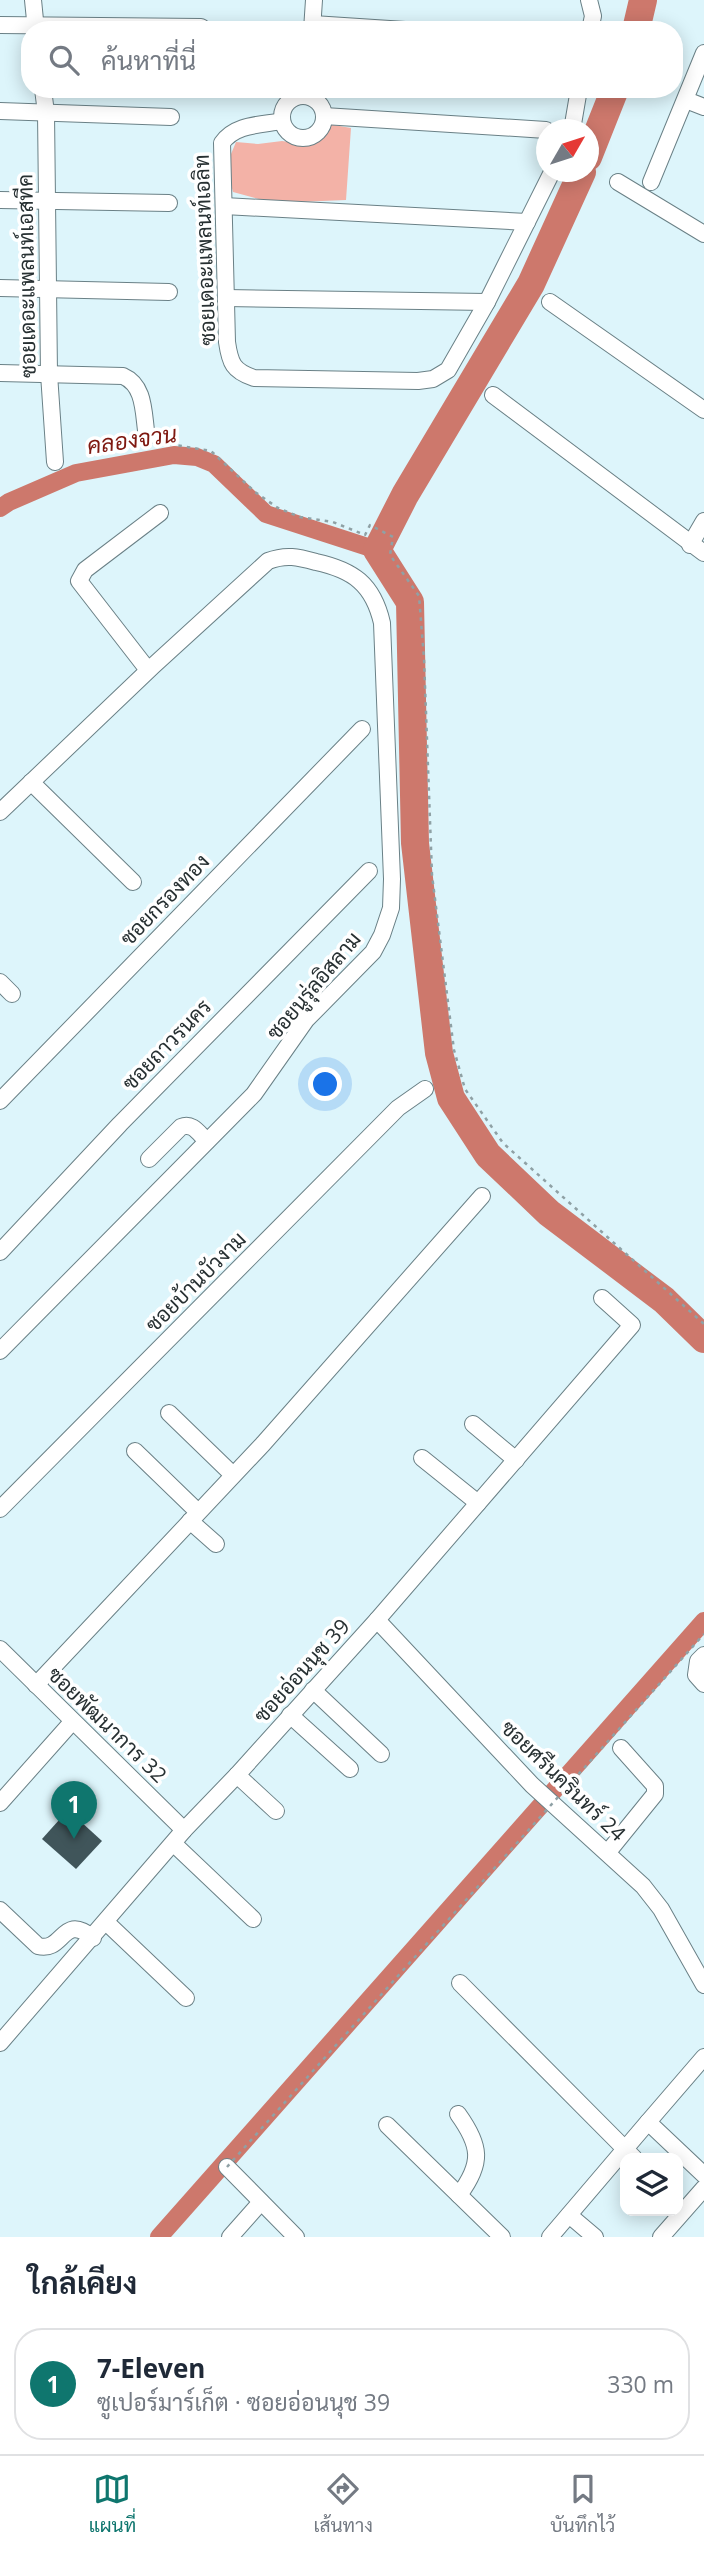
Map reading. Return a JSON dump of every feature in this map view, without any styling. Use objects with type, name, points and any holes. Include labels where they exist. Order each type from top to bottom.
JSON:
[{"type":"street","points":[[33,0],[35,21]]},
{"type":"street","points":[[313,21],[314,0]]},
{"type":"street","points":[[589,0],[592,21]]},
{"type":"street","points":[[0,25],[21,27]]},
{"type":"street","points":[[652,182],[704,53]]},
{"type":"street","name":"ซอยเดอะแพลนท์เอสทีค","points":[[44,98],[49,374],[55,462]]},
{"type":"street","points":[[296,98],[288,102],[281,114],[282,121],[289,133],[302,139],[309,138],[320,130],[324,116],[319,103],[313,98]]},
{"type":"street","points":[[574,119],[577,98]]},
{"type":"street","points":[[686,100],[704,107]]},
{"type":"street","points":[[0,111],[171,117]]},
{"type":"street","points":[[324,116],[536,130]]},
{"type":"street","name":"ซอยเดอะแพลนท์เอลิท","points":[[282,121],[236,130],[222,143],[230,363],[243,374],[254,378],[433,379],[448,370],[487,302]]},
{"type":"street","points":[[226,298],[487,302],[547,182]]},
{"type":"street","points":[[618,182],[704,233]]},
{"type":"street","points":[[0,200],[169,203]]},
{"type":"street","points":[[224,206],[527,222]]},
{"type":"street","points":[[0,288],[169,292]]},
{"type":"street","points":[[550,302],[704,410]]},
{"type":"street","points":[[0,373],[124,376],[133,380],[139,388],[147,437]]},
{"type":"street","points":[[493,395],[697,549],[704,522]]},
{"type":"street","points":[[1,808],[148,670],[79,580],[85,570],[160,513]]},
{"type":"street","name":"ซอยนูรุ่ลอิสลาม","points":[[0,1351],[254,1094],[306,1020],[373,952],[383,935],[391,908],[382,623],[378,605],[363,583],[341,567],[282,556],[268,561],[148,670]]},
{"type":"street","name":"ซอยกรองทอง","points":[[0,1101],[362,729]]},
{"type":"street","points":[[31,782],[133,882]]},
{"type":"street","name":"ซอยถาวรนคร","points":[[0,1252],[120,1124],[369,871]]},
{"type":"street","points":[[0,982],[12,994]]},
{"type":"street","name":"ซอยบ้านบัวงาม","points":[[0,1509],[389,1118],[425,1089]]},
{"type":"street","points":[[149,1159],[181,1127],[187,1125],[207,1141]]},
{"type":"street","points":[[36,1685],[315,1386],[482,1196]]},
{"type":"street","name":"ซอยอ่อนนุช 39","points":[[0,2043],[184,1830],[377,1620],[632,1325],[602,1298]]},
{"type":"street","points":[[169,1413],[233,1475]]},
{"type":"street","points":[[474,1424],[516,1460]]},
{"type":"street","points":[[135,1451],[216,1544]]},
{"type":"street","points":[[422,1458],[478,1503]]},
{"type":"street","name":"ซอยศรีนครินทร์ 24","points":[[377,1620],[532,1785],[643,1886],[661,1909],[704,1984]]},
{"type":"street","name":"ซอยพัฒนาการ 32","points":[[0,1651],[184,1830]]},
{"type":"street","points":[[704,1655],[698,1661],[696,1675],[704,1684]]},
{"type":"street","points":[[313,1690],[381,1754]]},
{"type":"street","points":[[290,1715],[350,1769]]},
{"type":"street","points":[[0,1803],[72,1722]]},
{"type":"street","points":[[608,1852],[655,1794],[655,1786],[621,1748]]},
{"type":"street","points":[[237,1775],[276,1811]]},
{"type":"street","points":[[174,1844],[253,1919]]},
{"type":"street","points":[[0,1910],[38,1946],[51,1946],[69,1930],[76,1928],[83,1929],[93,1938]]},
{"type":"street","points":[[106,1922],[186,1998]]},
{"type":"street","points":[[460,1983],[629,2153]]},
{"type":"street","points":[[631,2153],[649,2122],[704,2057]]},
{"type":"street","points":[[458,2114],[472,2134],[476,2153],[473,2178],[459,2195]]},
{"type":"street","points":[[649,2122],[704,2175]]},
{"type":"street","points":[[387,2125],[502,2237]]},
{"type":"street","points":[[550,2237],[620,2164]]},
{"type":"street","points":[[227,2167],[296,2237]]},
{"type":"street","points":[[683,2203],[704,2188]]},
{"type":"street","points":[[230,2237],[261,2202]]},
{"type":"street","points":[[569,2215],[595,2237]]},
{"type":"street","points":[[661,2237],[674,2216]]},
{"type":"path","points":[[170,444],[211,451],[255,492],[278,508],[365,535],[370,525],[393,537],[390,555],[419,596],[424,658],[432,875],[454,1050],[465,1089],[503,1143],[704,1324]]},
{"type":"path","points":[[227,2167],[550,1802],[704,1634]]},
{"type":"shaded area","points":[[328,124],[351,128],[346,200],[274,203],[233,192],[226,166],[236,142],[258,144],[282,141],[303,144],[322,134]]},
{"type":"building","points":[[68,1810],[102,1841],[76,1869],[42,1839]]},
{"type":"waterway","points":[[638,21],[643,0]]},
{"type":"waterway","points":[[599,129],[611,98]]},
{"type":"waterway","points":[[577,182],[531,284],[405,495],[377,550],[410,602],[415,843],[439,1053],[451,1098],[488,1155],[549,1213],[664,1300],[704,1339]]},
{"type":"waterway","name":"คลองจวน","points":[[0,508],[76,473],[174,455],[197,457],[214,464],[266,514],[377,550]]},
{"type":"waterway","points":[[159,2237],[704,1621]]},
{"type":"place","name":"7-Eleven","points":[[74,1839]]}]
